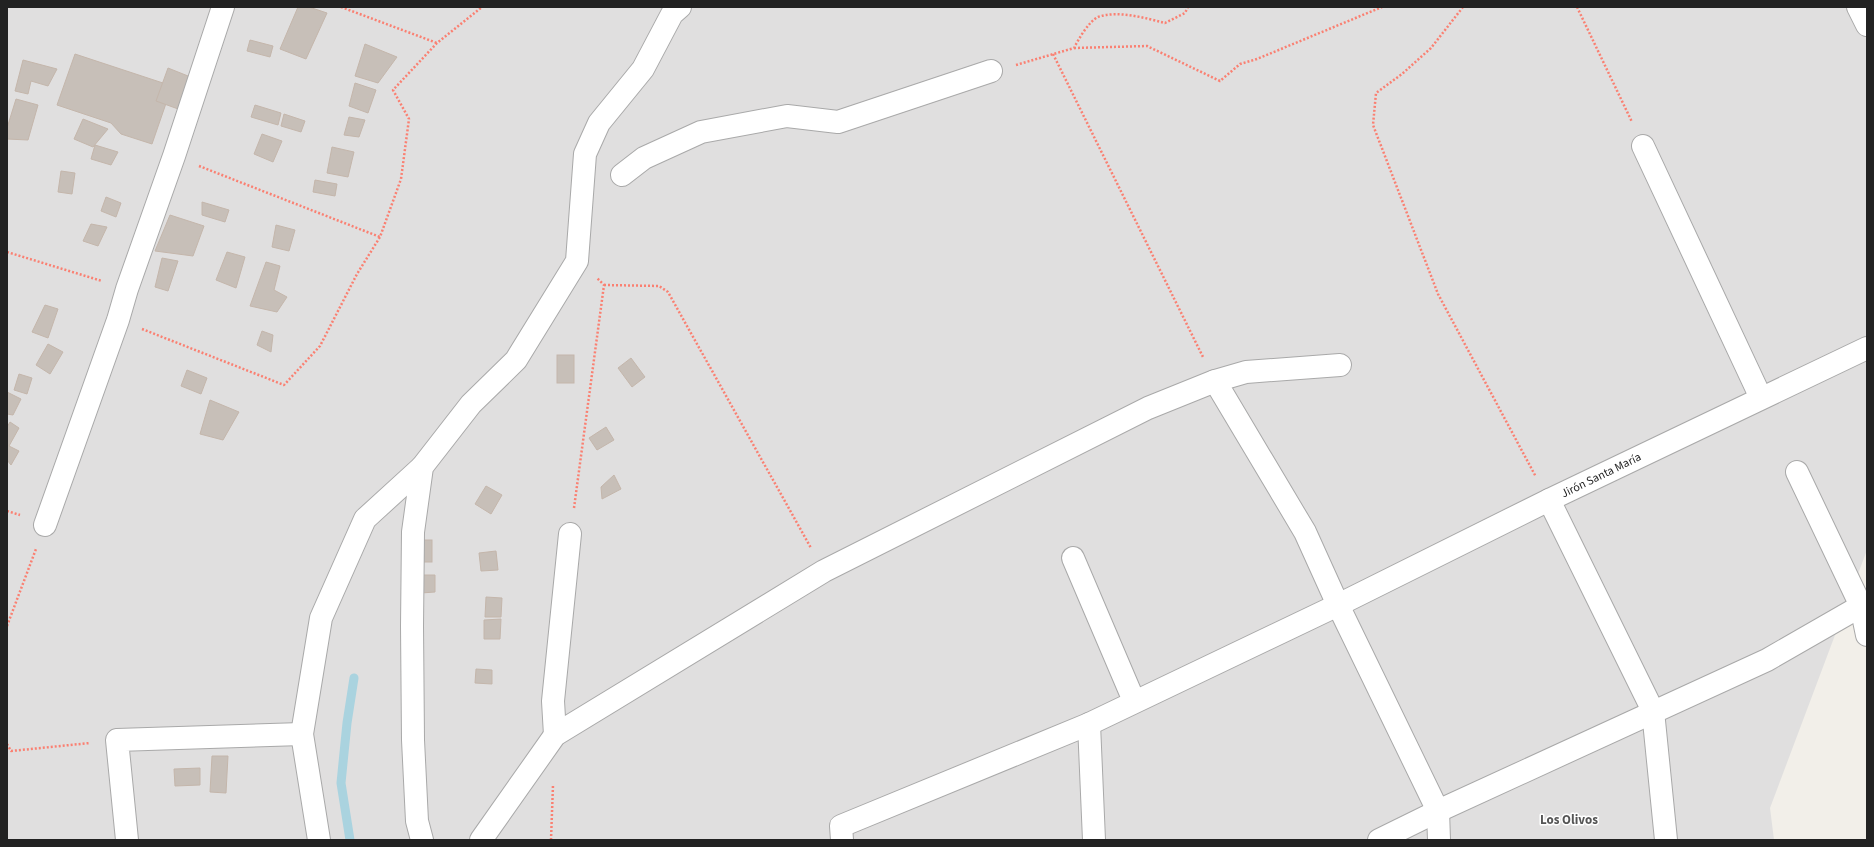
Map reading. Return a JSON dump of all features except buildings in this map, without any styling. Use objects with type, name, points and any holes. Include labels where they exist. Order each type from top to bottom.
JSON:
[{"type":"street","points":[[45,525],[118,320],[127,289],[174,156],[223,7]]},
{"type":"street","points":[[1858,7],[1867,25]]},
{"type":"street","points":[[319,840],[302,734],[321,618],[341,570],[365,519],[422,467],[471,404],[516,360],[577,261],[585,154],[599,123],[643,69],[676,10]]},
{"type":"street","points":[[622,175],[644,158],[701,132],[787,116],[838,122],[991,71]]},
{"type":"street","points":[[1643,146],[1761,398]]},
{"type":"street","name":"Jirón Santa María","points":[[842,840],[841,826],[1089,724],[1134,701],[1338,605],[1549,500],[1867,348]]},
{"type":"street","points":[[481,840],[555,735],[824,572],[1148,408],[1215,381],[1246,372],[1340,365]]},
{"type":"street","points":[[1215,381],[1305,532],[1338,605],[1438,810],[1439,840]]},
{"type":"street","points":[[422,467],[413,532],[412,626],[414,755],[417,822],[422,840]]},
{"type":"street","points":[[1797,472],[1864,606],[1867,635]]},
{"type":"street","points":[[1549,500],[1653,711],[1666,840]]},
{"type":"street","points":[[555,735],[553,701],[570,534]]},
{"type":"street","points":[[1073,558],[1134,701]]},
{"type":"street","points":[[1379,840],[1438,810],[1767,660],[1864,606]]},
{"type":"street","points":[[1089,724],[1094,840]]},
{"type":"street","points":[[127,840],[116,740],[302,734]]},
{"type":"path","points":[[341,7],[436,43]]},
{"type":"path","points":[[118,320],[284,385],[320,346],[357,274],[380,237],[401,179],[409,119],[393,90],[436,43],[482,7]]},
{"type":"path","points":[[1074,48],[1082,34],[1097,17],[1127,14],[1165,23],[1185,13],[1188,7]]},
{"type":"path","points":[[991,71],[1074,48],[1147,46],[1220,81],[1240,64],[1257,59],[1382,7]]},
{"type":"path","points":[[1463,7],[1431,48],[1402,74],[1376,93],[1373,125],[1438,294],[1549,500]]},
{"type":"path","points":[[1577,7],[1643,146]]},
{"type":"path","points":[[1053,54],[1215,381]]},
{"type":"path","points":[[174,156],[380,237]]},
{"type":"path","points":[[7,252],[127,289]]},
{"type":"path","points":[[577,261],[604,285],[659,286],[668,292],[824,572]]},
{"type":"path","points":[[570,534],[604,285]]},
{"type":"path","points":[[7,626],[45,525]]},
{"type":"path","points":[[7,744],[11,751],[116,740]]},
{"type":"shaded area","points":[[7,7],[1867,7],[1867,550],[1770,808],[1774,840],[7,840]]},
{"type":"waterway","points":[[350,840],[341,783],[347,723],[354,678]]},
{"type":"district","name":"Los Olivos","points":[[1569,819]]}]
